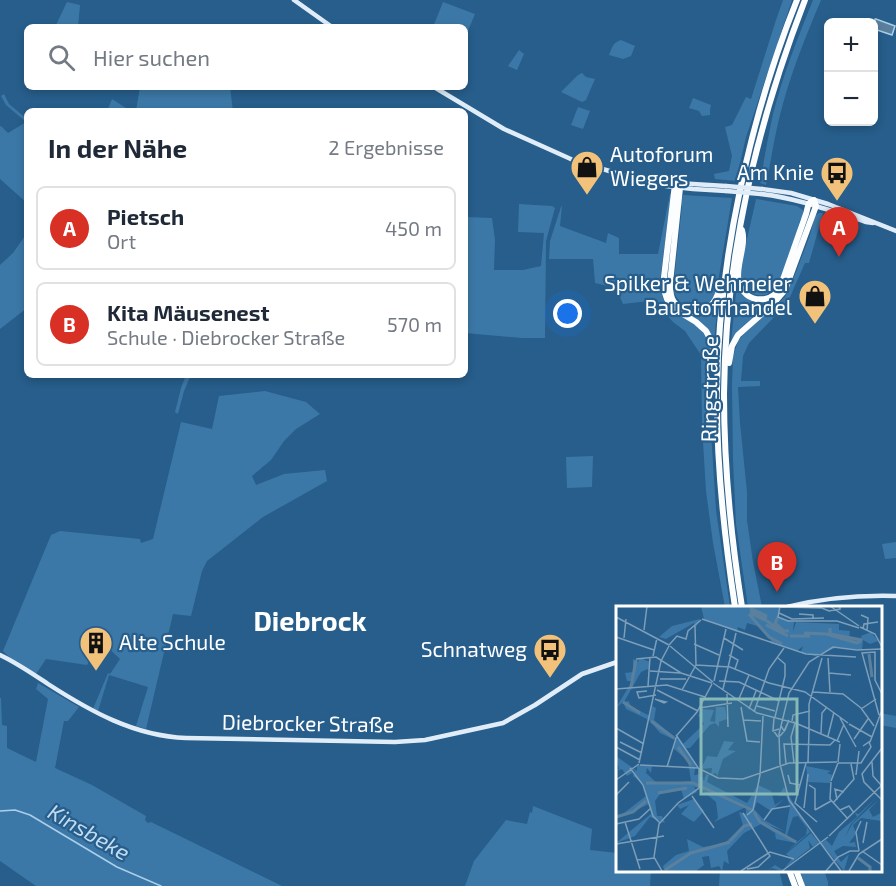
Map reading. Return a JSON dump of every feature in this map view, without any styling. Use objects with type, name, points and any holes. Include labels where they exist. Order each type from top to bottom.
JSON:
[{"type":"highway","name":"Ringstraße","points":[[735,606],[718,462],[717,387],[720,324],[742,184],[776,59],[798,0]]},
{"type":"highway","name":"Ringstraße","points":[[742,606],[729,509],[725,439],[724,393],[727,327],[741,227],[756,157],[769,106],[805,0]]},
{"type":"highway","points":[[677,186],[670,283],[673,301],[683,310],[691,312],[708,308],[718,295],[723,274],[727,270]]},
{"type":"highway","points":[[677,186],[664,277],[665,293],[671,305],[696,322],[710,336],[714,354],[714,379],[717,387]]},
{"type":"highway","points":[[741,227],[744,236],[738,271],[740,285],[752,298],[767,299],[777,293],[784,281],[806,214],[813,203]]},
{"type":"highway","points":[[724,393],[728,382],[730,351],[735,339],[785,290],[813,203]]},
{"type":"highway","points":[[789,871],[795,886]]},
{"type":"highway","points":[[796,871],[802,886]]},
{"type":"main road","points":[[294,0],[328,24]]},
{"type":"main road","points":[[439,90],[504,129],[562,156],[600,169],[677,186],[761,191],[849,212],[896,231]]},
{"type":"main road","points":[[792,606],[831,599],[896,596]]},
{"type":"main road","name":"Diebrocker Straße","points":[[0,656],[101,716],[162,736],[395,742],[425,740],[503,723],[582,674],[616,662]]},
{"type":"shaded area","points":[[783,0],[792,0],[746,137],[736,181],[715,179],[714,174],[729,171],[732,156],[725,127],[732,125],[746,97],[751,99]]},
{"type":"shaded area","points":[[813,0],[821,0],[784,100],[766,185],[760,183],[773,114],[796,42]]},
{"type":"shaded area","points":[[67,2],[80,5],[78,24],[56,24]]},
{"type":"shaded area","points":[[443,2],[475,14],[468,31],[468,24],[434,24]]},
{"type":"shaded area","points":[[878,20],[895,26],[892,35],[878,30]]},
{"type":"shaded area","points":[[621,40],[635,46],[631,56],[623,59],[609,55],[614,44]]},
{"type":"shaded area","points":[[519,50],[524,54],[517,70],[508,66]]},
{"type":"shaded area","points":[[582,73],[586,77],[595,79],[586,100],[582,102],[561,92]]},
{"type":"shaded area","points":[[140,90],[230,90],[233,108],[136,108]]},
{"type":"shaded area","points":[[4,94],[9,104],[24,116],[24,120],[6,105],[1,96]]},
{"type":"shaded area","points":[[693,98],[711,105],[710,115],[702,116],[699,111],[689,108]]},
{"type":"shaded area","points":[[112,99],[126,108],[108,108]]},
{"type":"shaded area","points":[[578,107],[590,111],[583,129],[571,125]]},
{"type":"shaded area","points":[[24,123],[24,200],[0,179],[0,127],[8,133]]},
{"type":"shaded area","points":[[671,194],[660,282],[666,303],[677,314],[699,328],[710,346],[709,401],[716,510],[730,606],[725,606],[706,491],[701,355],[685,331],[673,322],[657,300],[623,304],[616,288],[595,283],[593,259],[549,259],[550,241],[562,206],[560,226],[606,243],[608,233],[619,238],[619,254],[658,254]]},
{"type":"shaded area","points":[[675,194],[677,194],[667,280],[668,294],[665,281]]},
{"type":"shaded area","points":[[683,195],[732,198],[716,294],[711,301],[699,308],[687,307],[677,298],[673,290]]},
{"type":"shaded area","points":[[756,199],[797,206],[803,210],[803,217],[800,220],[789,259],[780,279],[771,292],[762,295],[751,293],[742,280],[744,253]]},
{"type":"shaded area","points":[[519,204],[555,208],[546,241],[545,338],[468,333],[468,217],[492,218],[495,240],[494,270],[523,270],[541,266],[544,233],[518,232]]},
{"type":"shaded area","points":[[823,213],[809,263],[805,263],[790,297],[781,310],[749,343],[743,356],[741,381],[760,381],[760,386],[738,387],[747,492],[747,520],[762,606],[748,606],[736,524],[733,460],[733,357],[738,341],[743,335],[785,297],[810,235],[815,216]]},
{"type":"shaded area","points":[[24,237],[24,310],[0,329],[0,265],[13,253]]},
{"type":"shaded area","points":[[737,282],[755,303],[765,303],[775,299],[731,343]]},
{"type":"shaded area","points":[[718,299],[714,343],[709,332],[702,325],[679,309],[672,303],[671,301],[683,311],[699,314],[708,310]]},
{"type":"shaded area","points":[[185,378],[190,378],[178,414],[175,412]]},
{"type":"shaded area","points":[[265,391],[306,402],[320,414],[296,429],[284,441],[271,460],[252,476],[256,485],[284,474],[325,470],[327,481],[263,517],[207,561],[202,571],[191,616],[173,614],[146,729],[136,726],[148,687],[109,675],[98,711],[93,709],[108,673],[110,674],[120,659],[102,642],[87,665],[46,659],[36,674],[11,659],[3,651],[51,535],[60,531],[140,539],[141,543],[153,539],[181,422],[212,429],[219,396]]},
{"type":"shaded area","points":[[593,456],[592,487],[567,488],[566,457]]},
{"type":"shaded area","points":[[896,542],[896,558],[885,559],[882,544]]},
{"type":"shaded area","points":[[38,683],[79,707],[68,721],[64,721],[55,768],[92,785],[146,816],[145,820],[148,823],[151,822],[282,886],[36,886],[0,861],[0,698],[2,725],[7,726],[7,748],[36,762],[48,699],[36,689]]},
{"type":"shaded area","points":[[881,713],[896,716],[896,728],[881,725]]},
{"type":"shaded area","points":[[533,806],[592,829],[590,850],[616,853],[616,871],[651,871],[650,886],[465,886],[474,861],[506,820],[527,824],[530,812],[532,813]]},
{"type":"shaded area","points":[[720,871],[779,871],[783,886],[719,886]]},
{"type":"shaded area","points":[[800,871],[824,871],[828,886],[805,886]]},
{"type":"waterway","name":"Kinsbeke","points":[[0,811],[15,810],[30,815],[117,867],[161,886]]},
{"type":"place","name":"Autoforum Wiegers","points":[[587,196]]},
{"type":"place","name":"Am Knie","points":[[837,202]]},
{"type":"place","name":"Pietsch","points":[[839,257]]},
{"type":"place","name":"Spilker & Wehmeier Baustoffhandel","points":[[815,325]]},
{"type":"place","name":"Kita Mäusenest","points":[[777,592]]},
{"type":"place","name":"Alte Schule","points":[[96,672]]},
{"type":"place","name":"Schnatweg","points":[[550,679]]},
{"type":"district","name":"Diebrock","points":[[310,622]]}]
